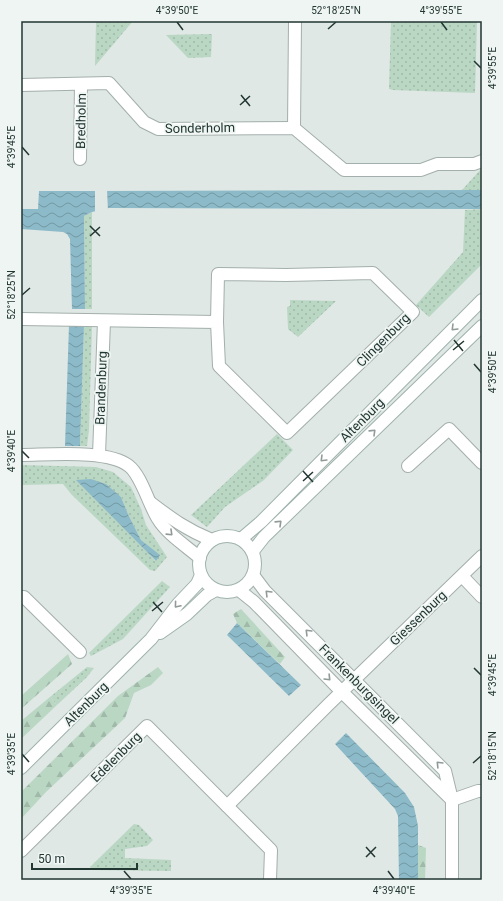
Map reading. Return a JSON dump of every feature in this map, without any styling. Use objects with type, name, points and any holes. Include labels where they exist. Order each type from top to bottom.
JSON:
[{"type":"street","points":[[295,21],[294,128],[344,170],[422,170],[437,164],[474,164],[482,161]]},
{"type":"street","name":"Sonderholm","points":[[101,83],[109,83],[144,122],[158,128],[294,128]]},
{"type":"street","name":"Bredholm","points":[[21,85],[101,83]]},
{"type":"street","name":"Bredholm","points":[[80,159],[81,84]]},
{"type":"street","name":"Clingenburg","points":[[373,273],[413,312],[287,433],[219,366],[217,322],[218,274],[286,275],[373,273]]},
{"type":"street","name":"Altenburg","points":[[241,539],[258,525],[482,300]]},
{"type":"street","points":[[21,320],[217,322]]},
{"type":"street","name":"Brandenburg","points":[[99,455],[104,320]]},
{"type":"street","name":"Altenburg","points":[[253,551],[264,537],[482,326]]},
{"type":"street","points":[[408,466],[449,429],[482,463]]},
{"type":"street","points":[[21,455],[99,455],[118,460],[129,466],[138,478],[158,520],[172,535],[200,558]]},
{"type":"street","points":[[148,501],[193,533],[212,540]]},
{"type":"street","points":[[225,536],[241,539],[253,551],[256,560],[253,576],[249,582],[239,590],[228,592],[216,590],[208,584],[201,575],[200,558],[204,548],[212,540],[225,536]]},
{"type":"street","name":"Giessenburg","points":[[342,692],[482,556]]},
{"type":"street","name":"Altenburg","points":[[21,768],[151,639],[178,604],[197,584],[201,575]]},
{"type":"street","name":"Frankenburgsingel","points":[[253,576],[265,591],[445,771],[452,800],[452,880]]},
{"type":"street","points":[[462,576],[482,597]]},
{"type":"street","name":"Altenburg","points":[[151,639],[187,614],[207,595],[216,590]]},
{"type":"street","name":"Frankenburgsingel","points":[[239,590],[254,602],[342,692],[452,800]]},
{"type":"street","points":[[21,597],[24,597],[80,652]]},
{"type":"street","points":[[227,806],[342,692]]},
{"type":"street","name":"Edelenburg","points":[[21,851],[147,726],[271,850],[270,880]]},
{"type":"street","points":[[452,800],[482,792]]},
{"type":"green space","points":[[96,21],[133,21],[95,66]]},
{"type":"green space","points":[[391,21],[477,21],[475,93],[389,89]]},
{"type":"green space","points":[[212,34],[211,57],[188,58],[166,35]]},
{"type":"green space","points":[[482,168],[482,190],[462,190]]},
{"type":"green space","points":[[482,209],[482,264],[429,317],[416,305],[463,252],[465,210]]},
{"type":"green space","points":[[92,212],[92,309],[85,309],[84,216]]},
{"type":"green space","points":[[290,300],[336,301],[298,337],[288,329],[287,307],[290,306]]},
{"type":"green space","points":[[84,325],[92,326],[89,430],[87,446],[80,446]]},
{"type":"green space","points":[[277,434],[293,450],[264,480],[225,507],[207,527],[191,515]]},
{"type":"green space","points":[[21,465],[96,467],[113,472],[131,487],[141,509],[146,525],[167,557],[155,571],[150,570],[72,495],[63,484],[21,485]],"holes":[[[91,479],[121,497],[141,540],[159,555],[155,561]]]},
{"type":"green space","points":[[162,581],[170,587],[123,639],[91,656],[89,653]]},
{"type":"green space","points":[[241,609],[285,657],[280,664],[237,623],[233,614]]},
{"type":"green space","points":[[68,654],[72,664],[21,709],[21,696]]},
{"type":"green space","points":[[87,667],[94,668],[87,677],[57,705],[50,697]]},
{"type":"green space","points":[[158,667],[163,673],[151,685],[134,693],[125,718],[46,792],[21,819],[21,792],[118,696]]},
{"type":"green space","points":[[50,697],[57,705],[21,739],[21,721]]},
{"type":"green space","points":[[134,824],[139,825],[153,840],[147,846],[125,849],[125,858],[171,860],[171,871],[92,870],[90,867]]},
{"type":"green space","points":[[418,845],[426,848],[425,880],[418,880]]},
{"type":"water","points":[[482,190],[482,209],[109,208],[92,212],[84,216],[85,309],[72,309],[70,239],[67,234],[63,232],[21,229],[21,209],[38,209],[39,191]]},
{"type":"water","points":[[69,325],[84,325],[80,446],[65,446]]},
{"type":"water","points":[[91,479],[106,484],[121,497],[141,540],[160,555],[156,561],[76,480]]},
{"type":"water","points":[[237,623],[301,685],[289,696],[227,635]]},
{"type":"water","points":[[346,733],[405,793],[414,807],[418,826],[418,880],[399,880],[398,816],[395,809],[335,744]]},
{"type":"pier","points":[[95,190],[107,190],[108,211],[95,213]]}]
